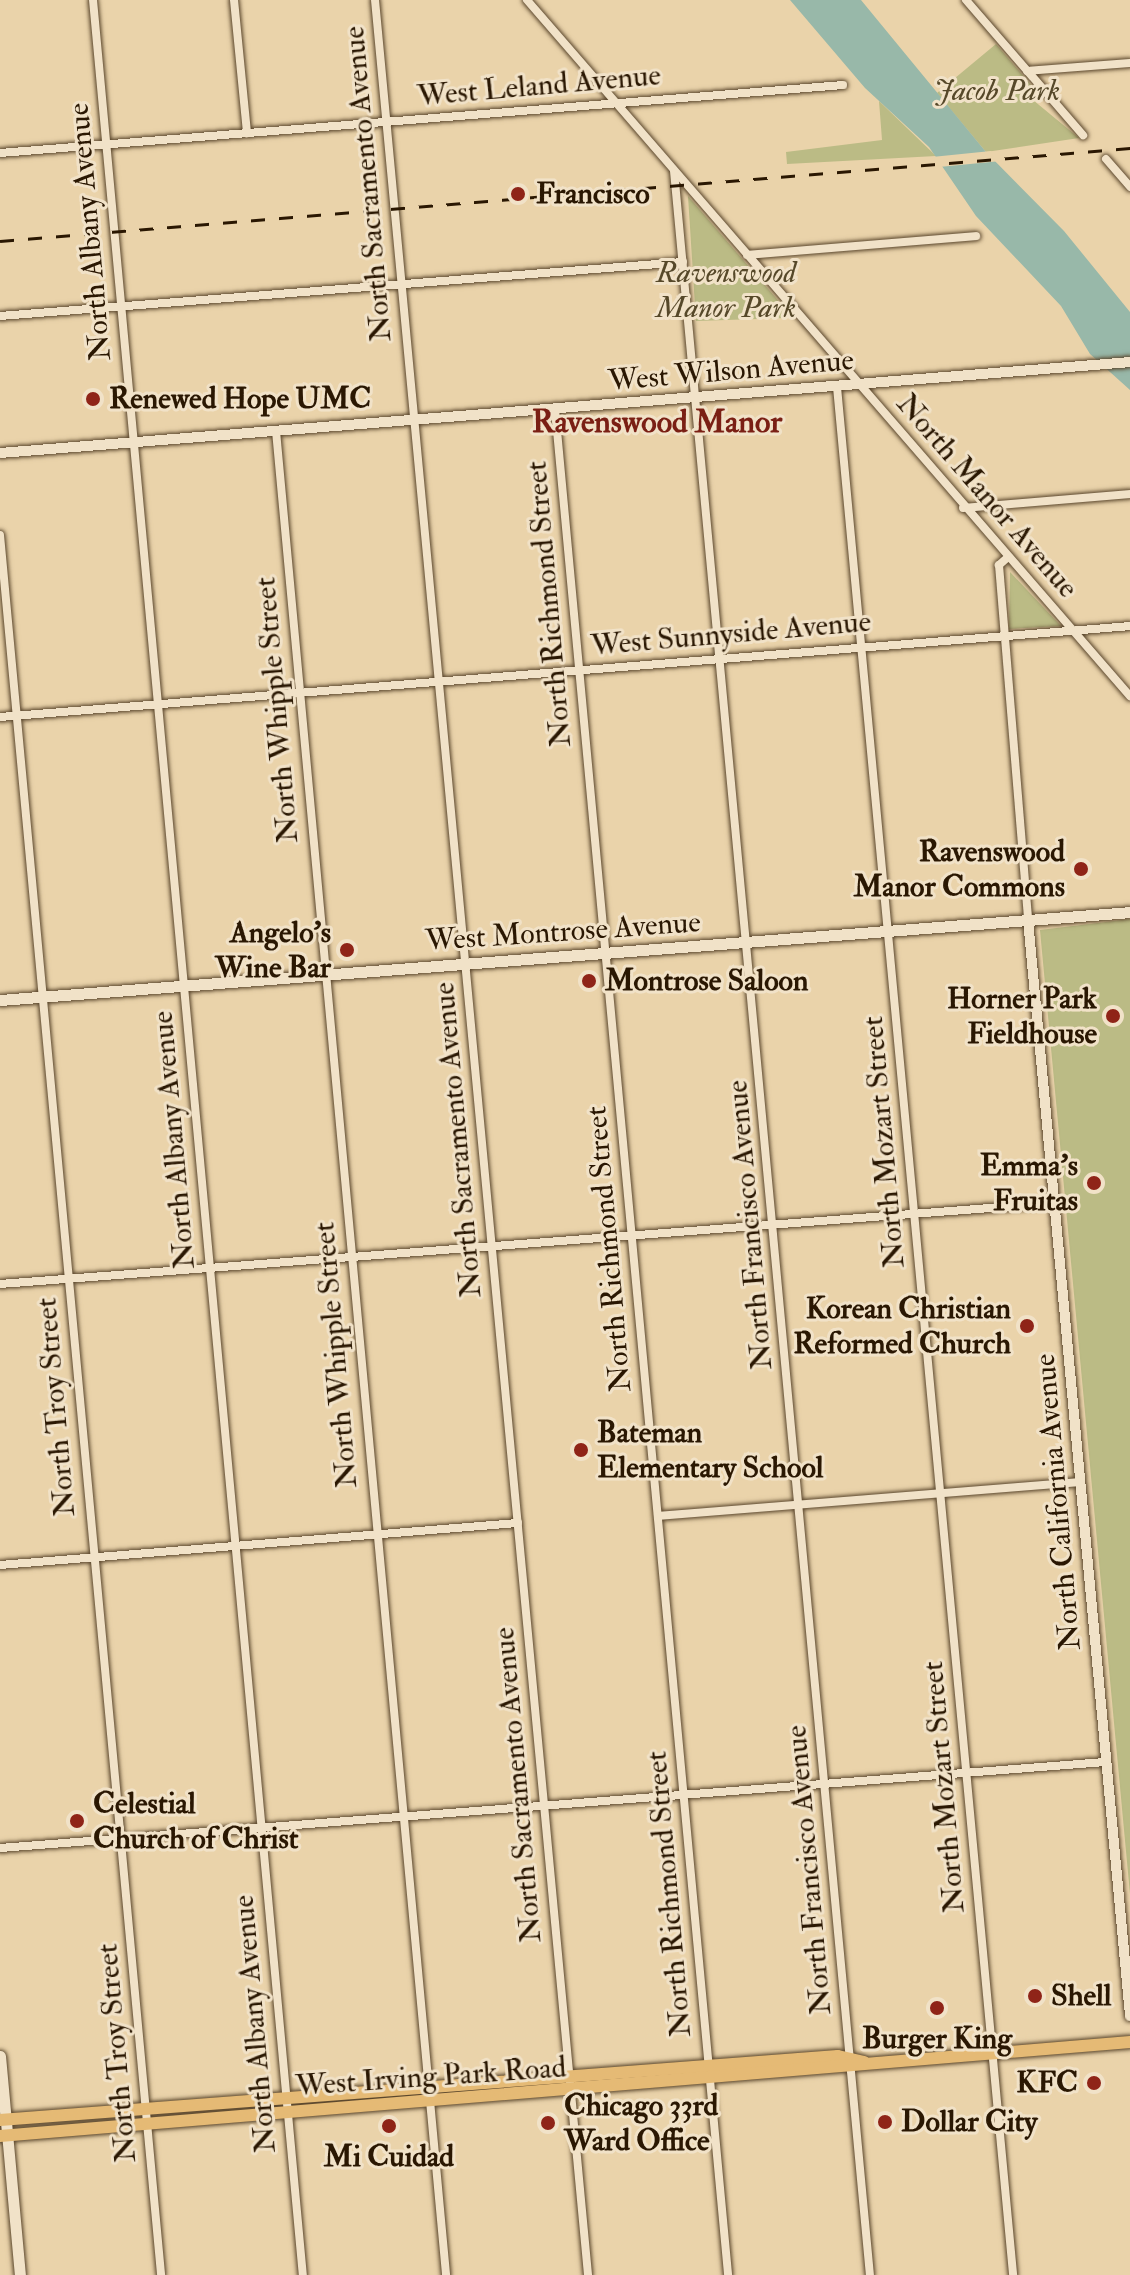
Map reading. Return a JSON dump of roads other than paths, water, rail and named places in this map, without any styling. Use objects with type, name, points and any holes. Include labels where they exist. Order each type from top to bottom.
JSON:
[{"type":"main road","name":"West Montrose Avenue","points":[[0,1000],[1130,912]]},
{"type":"main road","name":"West Irving Park Road","points":[[3,2120],[709,2066],[850,2063],[1130,2042]]},
{"type":"main road","points":[[0,2056],[4,2136],[20,2275]]},
{"type":"main road","name":"West Irving Park Road","points":[[4,2136],[710,2081],[850,2063]]},
{"type":"street","name":"North Albany Avenue","points":[[93,0],[303,2275]]},
{"type":"street","points":[[234,0],[247,133]]},
{"type":"street","name":"North Sacramento Avenue","points":[[375,0],[588,2275]]},
{"type":"street","name":"North Manor Avenue","points":[[527,0],[963,508],[1130,696]]},
{"type":"street","points":[[966,0],[1083,135]]},
{"type":"street","points":[[1027,71],[1130,63]]},
{"type":"street","name":"West Leland Avenue","points":[[0,153],[843,85]]},
{"type":"street","points":[[1106,159],[1130,187]]},
{"type":"street","name":"North Francisco Avenue","points":[[674,171],[749,942],[870,2275]]},
{"type":"street","points":[[747,255],[976,236]]},
{"type":"street","points":[[0,316],[683,262]]},
{"type":"street","name":"West Wilson Avenue","points":[[0,453],[1130,362]]},
{"type":"street","name":"North Mozart Street","points":[[837,387],[1013,2275]]},
{"type":"street","name":"North Richmond Street","points":[[555,409],[728,2275]]},
{"type":"street","name":"North Whipple Street","points":[[276,431],[446,2275]]},
{"type":"street","points":[[963,508],[1130,494]]},
{"type":"street","name":"North Troy Street","points":[[0,535],[161,2275]]},
{"type":"street","name":"North California Avenue","points":[[1007,558],[999,565],[1003,636],[1130,2016]]},
{"type":"street","name":"West Sunnyside Avenue","points":[[0,717],[1130,626]]},
{"type":"street","points":[[0,1284],[1055,1203]]},
{"type":"street","points":[[658,1516],[1080,1482]]},
{"type":"street","points":[[0,1565],[518,1523]]},
{"type":"street","points":[[0,1848],[1106,1762]]},
{"type":"railway","points":[[0,241],[1130,148]]},
{"type":"place","name":"Francisco","points":[[518,194]]},
{"type":"place","name":"Renewed Hope UMC","points":[[93,399]]},
{"type":"place","name":"Ravenswood Manor Commons","points":[[1081,869]]},
{"type":"place","name":"Angelo’s Wine Bar","points":[[347,950]]},
{"type":"place","name":"Montrose Saloon","points":[[589,981]]},
{"type":"place","name":"Horner Park Fieldhouse","points":[[1113,1016]]},
{"type":"place","name":"Emma's Fruitas","points":[[1094,1183]]},
{"type":"place","name":"Korean Christian Reformed Church","points":[[1027,1326]]},
{"type":"place","name":"Bateman Elementary School","points":[[581,1450]]},
{"type":"place","name":"Celestial Church of Christ","points":[[77,1821]]},
{"type":"place","name":"Shell","points":[[1035,1996]]},
{"type":"place","name":"Burger King","points":[[937,2008]]},
{"type":"place","name":"KFC","points":[[1094,2083]]},
{"type":"place","name":"Dollar City","points":[[885,2122]]},
{"type":"place","name":"Chicago 33rd Ward Office","points":[[548,2123]]},
{"type":"place","name":"Mi Cuidad","points":[[389,2126]]},
{"type":"district","name":"Ravenswood Manor","points":[[657,422]]},
{"type":"park label","name":"Jacob Park","points":[[997,91]]},
{"type":"park label","name":"Ravenswood Manor Park","points":[[726,290]]}]
